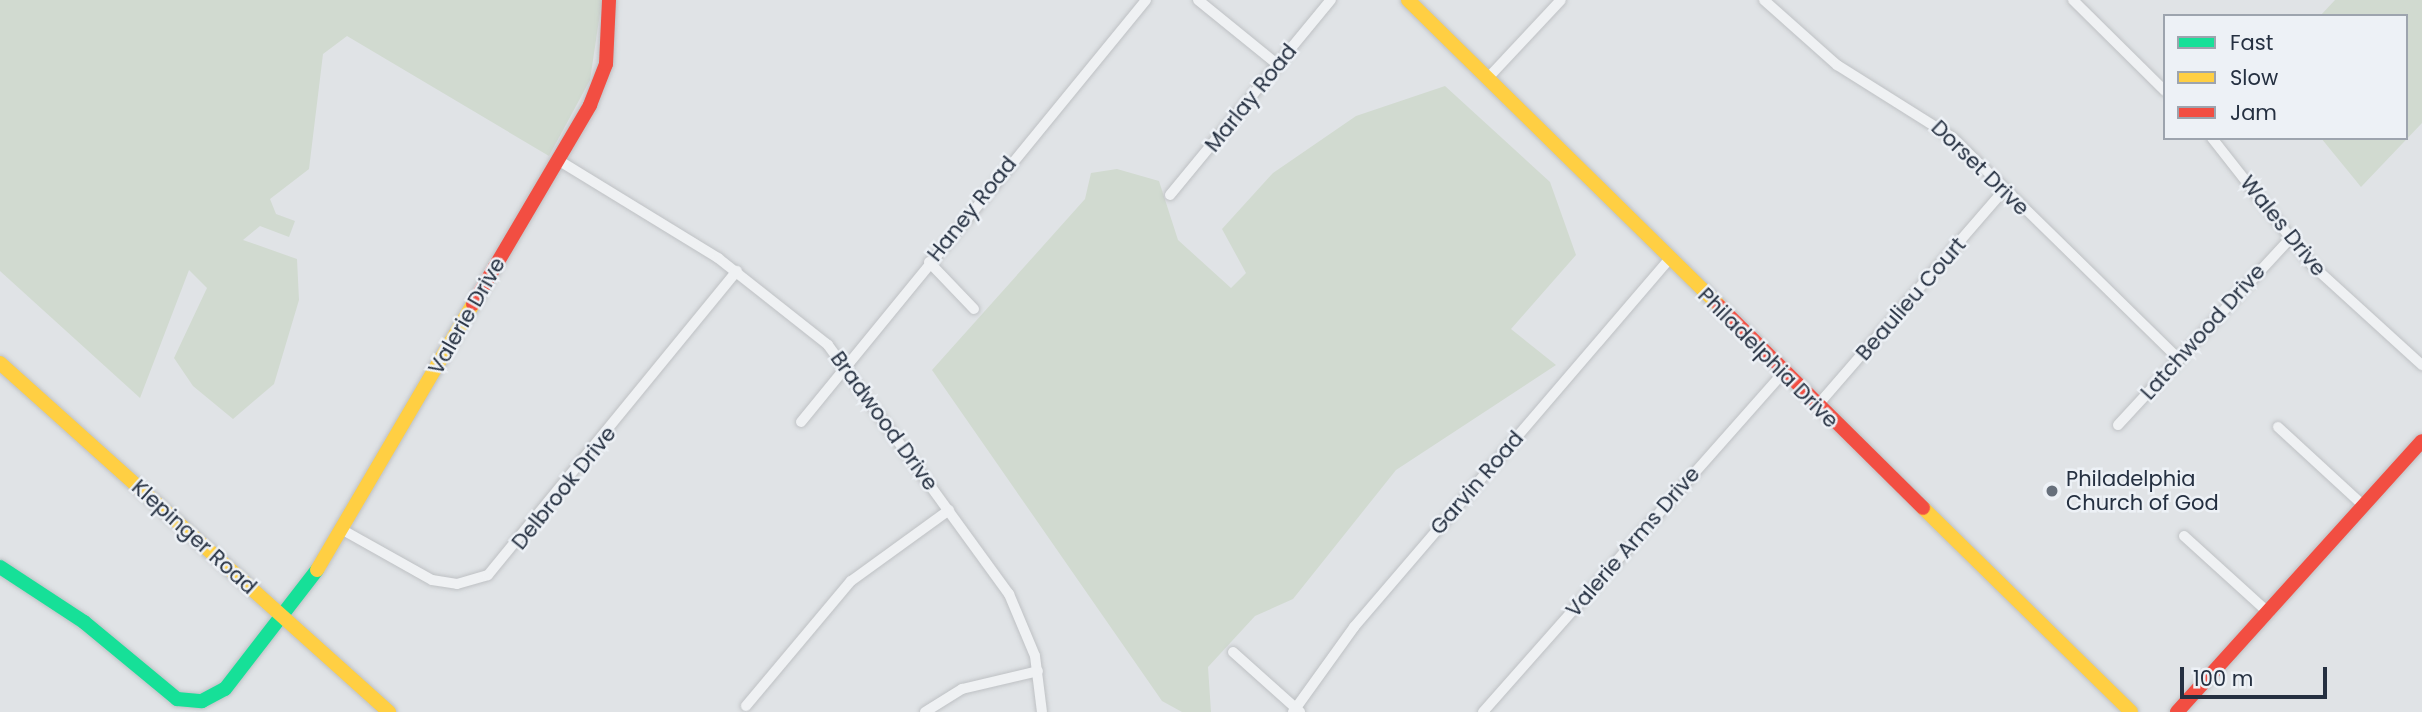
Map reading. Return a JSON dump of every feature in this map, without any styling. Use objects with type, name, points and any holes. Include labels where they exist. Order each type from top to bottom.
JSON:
[{"type":"street","name":"Valerie Drive","points":[[0,567],[188,702],[225,688],[285,619],[341,529],[599,87],[609,0]]},
{"type":"street","name":"Haney Road","points":[[801,422],[929,262],[1146,0]]},
{"type":"street","points":[[1198,0],[1278,65]]},
{"type":"street","name":"Marlay Road","points":[[1170,195],[1331,0]]},
{"type":"street","name":"Philadelphia Drive","points":[[1408,0],[1783,373],[2131,712]]},
{"type":"street","points":[[1487,79],[1561,0]]},
{"type":"street","name":"Dorset Drive","points":[[1764,0],[1837,65],[1937,124],[2179,359]]},
{"type":"street","points":[[2073,0],[2163,89]]},
{"type":"street","name":"Wales Drive","points":[[2214,140],[2289,240],[2422,365]]},
{"type":"street","name":"Bradwood Drive","points":[[558,160],[737,271],[846,366],[1009,594],[1038,671],[1042,712]]},
{"type":"street","name":"Beaulieu Court","points":[[1817,406],[2004,190]]},
{"type":"street","name":"Latchwood Drive","points":[[2118,425],[2289,240]]},
{"type":"street","name":"Garvin Road","points":[[1297,711],[1354,627],[1669,260]]},
{"type":"street","points":[[929,262],[974,309]]},
{"type":"street","name":"Delbrook Drive","points":[[341,529],[432,580],[457,584],[488,575],[737,271]]},
{"type":"street","name":"Klepinger Road","points":[[0,363],[389,712]]},
{"type":"street","name":"Valerie Arms Drive","points":[[1483,712],[1783,373]]},
{"type":"street","points":[[2278,427],[2364,506]]},
{"type":"street","points":[[2177,712],[2422,441]]},
{"type":"street","points":[[746,706],[837,593],[949,510]]},
{"type":"street","points":[[2184,536],[2269,613]]},
{"type":"street","points":[[1233,652],[1297,711]]},
{"type":"street","points":[[925,712],[962,689],[1038,671]]},
{"type":"shaded area","points":[[0,0],[602,0],[590,80],[549,156],[347,36],[323,54],[309,169],[270,199],[276,214],[295,221],[289,237],[260,226],[243,240],[297,259],[299,300],[274,384],[233,419],[193,386],[174,358],[207,288],[189,270],[140,398],[0,271]]},
{"type":"shaded area","points":[[2335,0],[2422,0],[2422,123],[2408,138],[2408,14],[2322,14]]},
{"type":"shaded area","points":[[1445,86],[1550,182],[1576,255],[1511,329],[1556,365],[1396,470],[1293,599],[1255,616],[1208,667],[1211,712],[1182,712],[1162,701],[932,370],[1085,199],[1091,173],[1117,169],[1159,181],[1178,240],[1231,288],[1246,273],[1222,229],[1273,173],[1356,116]]},
{"type":"shaded area","points":[[2323,140],[2406,140],[2361,187]]},
{"type":"traffic: fast","points":[[0,567],[84,622],[177,699],[202,701],[225,689],[317,570]]},
{"type":"traffic: slow","points":[[1408,0],[1719,306]]},
{"type":"traffic: slow","points":[[317,570],[473,304]]},
{"type":"traffic: slow","points":[[0,363],[389,712]]},
{"type":"traffic: slow","points":[[1923,508],[2131,712]]},
{"type":"traffic: jam","points":[[473,304],[590,105],[606,64],[609,0]]},
{"type":"traffic: jam","points":[[1719,306],[1923,508]]},
{"type":"traffic: jam","points":[[2177,712],[2422,441]]},
{"type":"place","name":"Philadelphia Church of God","points":[[2052,491]]}]
